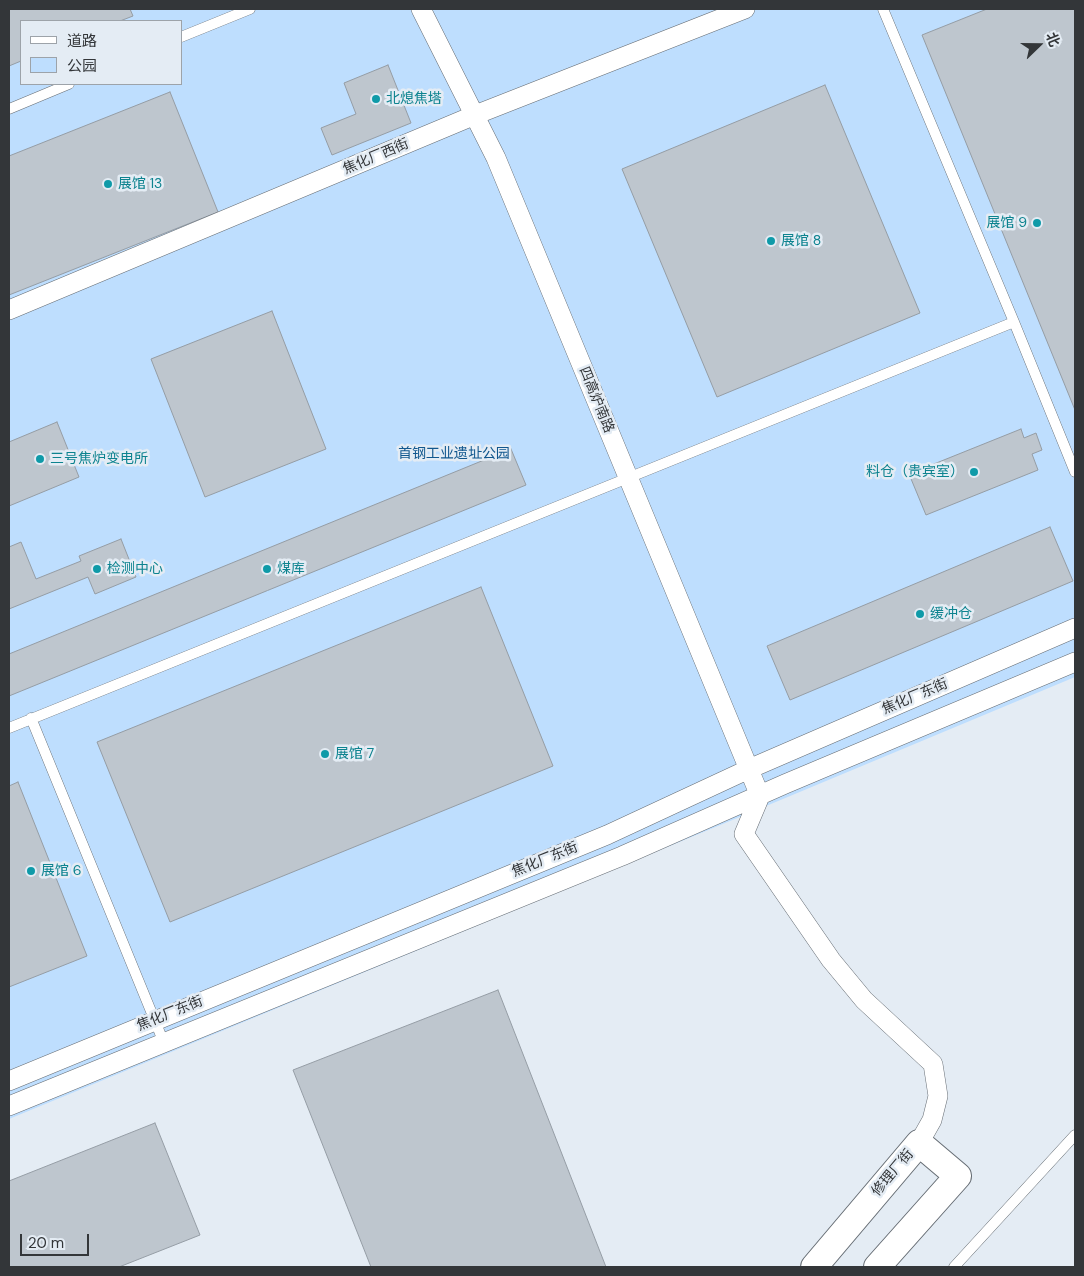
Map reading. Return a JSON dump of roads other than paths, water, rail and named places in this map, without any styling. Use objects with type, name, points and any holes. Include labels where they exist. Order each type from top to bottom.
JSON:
[{"type":"main road","name":"修理厂街","points":[[814,1267],[919,1143],[958,1176],[877,1267]]},
{"type":"street","name":"四高炉南路","points":[[421,9],[496,158],[760,796]]},
{"type":"street","name":"焦化厂西街","points":[[9,310],[475,115],[745,9]]},
{"type":"street","name":"焦化厂东街","points":[[9,1081],[607,835],[748,769],[1075,628]]},
{"type":"street","name":"焦化厂东街","points":[[9,1106],[622,856],[1075,662]]},
{"type":"street","points":[[760,796],[744,834],[831,960],[864,1000],[933,1064],[938,1096],[932,1120],[919,1143]]},
{"type":"lane","points":[[182,37],[250,9]]},
{"type":"lane","points":[[883,9],[1075,472]]},
{"type":"lane","points":[[9,109],[67,85]]},
{"type":"lane","points":[[9,728],[1014,322]]},
{"type":"lane","points":[[31,718],[164,1042]]},
{"type":"lane","points":[[954,1267],[1075,1135]]},
{"type":"place","name":"北熄焦塔","points":[[376,99]]},
{"type":"place","name":"展馆 13","points":[[108,184]]},
{"type":"place","name":"展馆 9","points":[[1037,223]]},
{"type":"place","name":"展馆 8","points":[[771,241]]},
{"type":"place","name":"三号焦炉变电所","points":[[40,459]]},
{"type":"place","name":"料仓（贵宾室）","points":[[974,472]]},
{"type":"place","name":"检测中心","points":[[97,569]]},
{"type":"place","name":"煤库","points":[[267,569]]},
{"type":"place","name":"缓冲仓","points":[[920,614]]},
{"type":"place","name":"展馆 7","points":[[325,754]]},
{"type":"place","name":"展馆 6","points":[[31,871]]},
{"type":"park label","name":"首钢工业遗址公园","points":[[454,454]]}]
